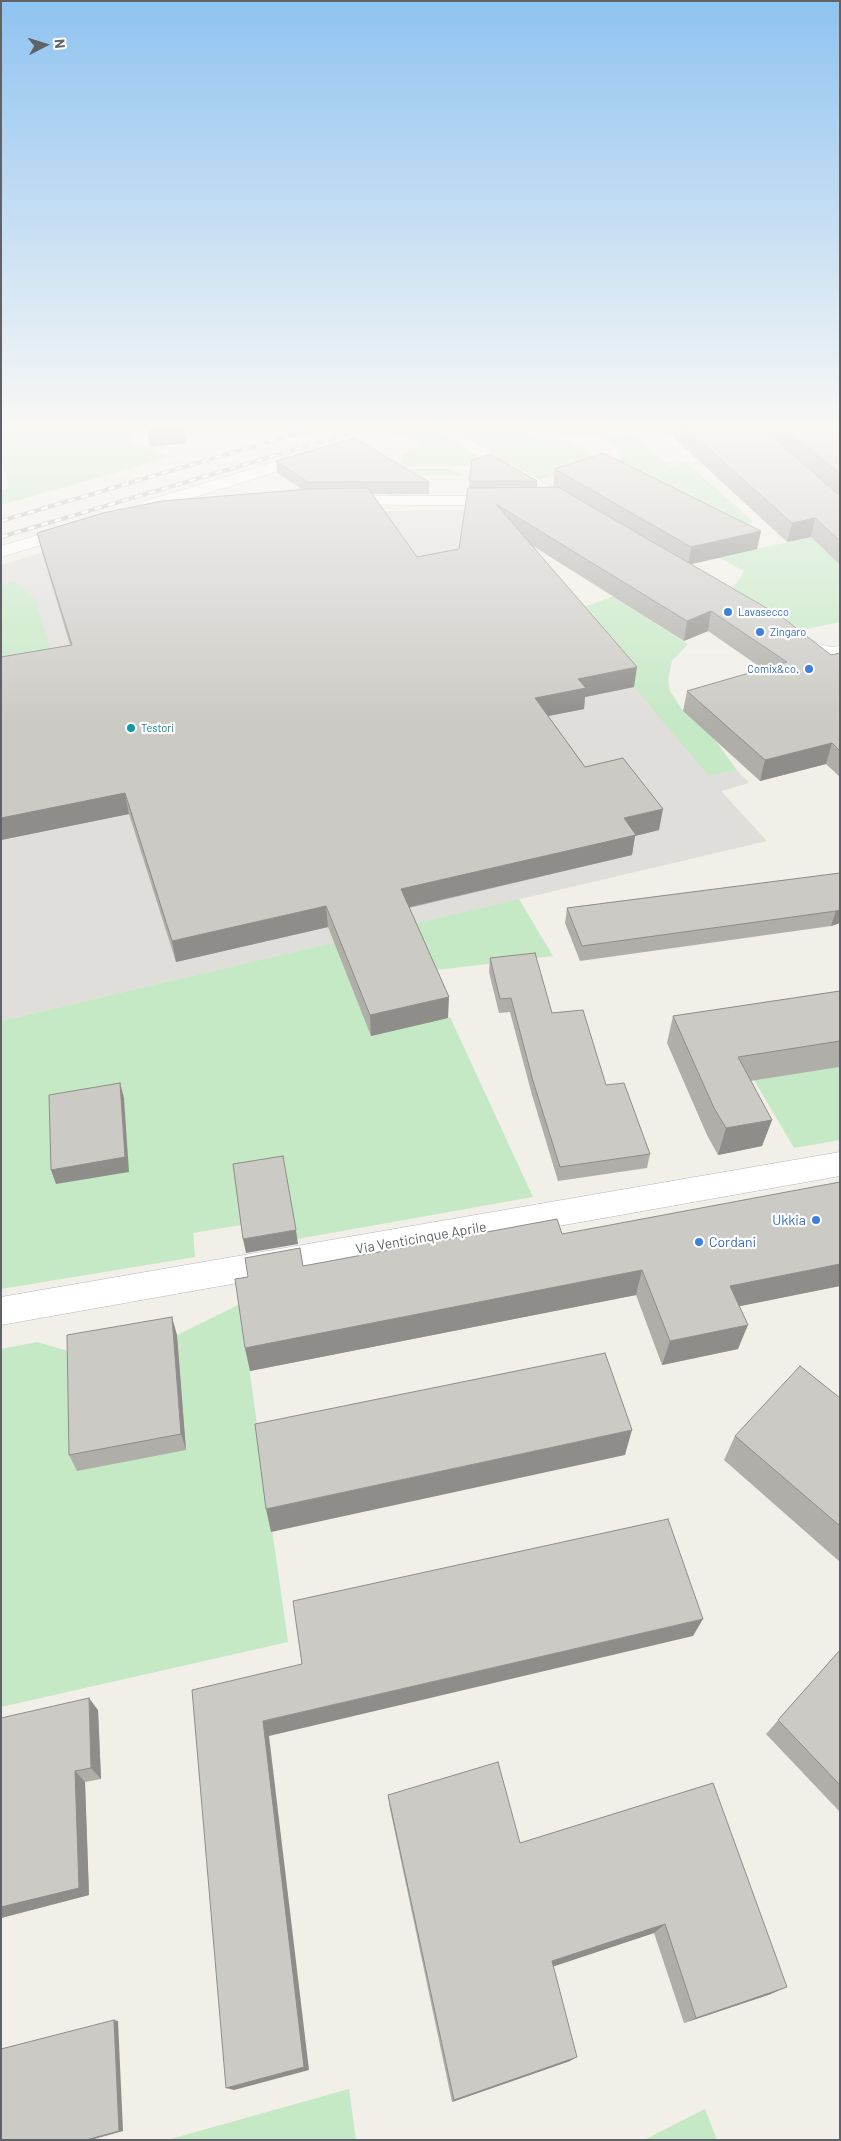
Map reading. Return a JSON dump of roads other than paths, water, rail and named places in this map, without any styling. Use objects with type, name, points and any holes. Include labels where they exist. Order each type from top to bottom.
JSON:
[{"type":"street","points":[[1,552],[91,524]]},
{"type":"street","points":[[780,629],[813,648],[830,653],[840,652]]},
{"type":"street","name":"Via Venticinque Aprile","points":[[1,1311],[840,1164]]},
{"type":"railway","points":[[1,537],[45,524]]},
{"type":"place","name":"Lavasecco","points":[[728,612]]},
{"type":"place","name":"Zingaro","points":[[760,632]]},
{"type":"place","name":"Comix&co.","points":[[809,669]]},
{"type":"place","name":"Testori","points":[[131,728]]},
{"type":"place","name":"Ukkia","points":[[816,1220]]},
{"type":"place","name":"Cordani","points":[[699,1242]]}]
